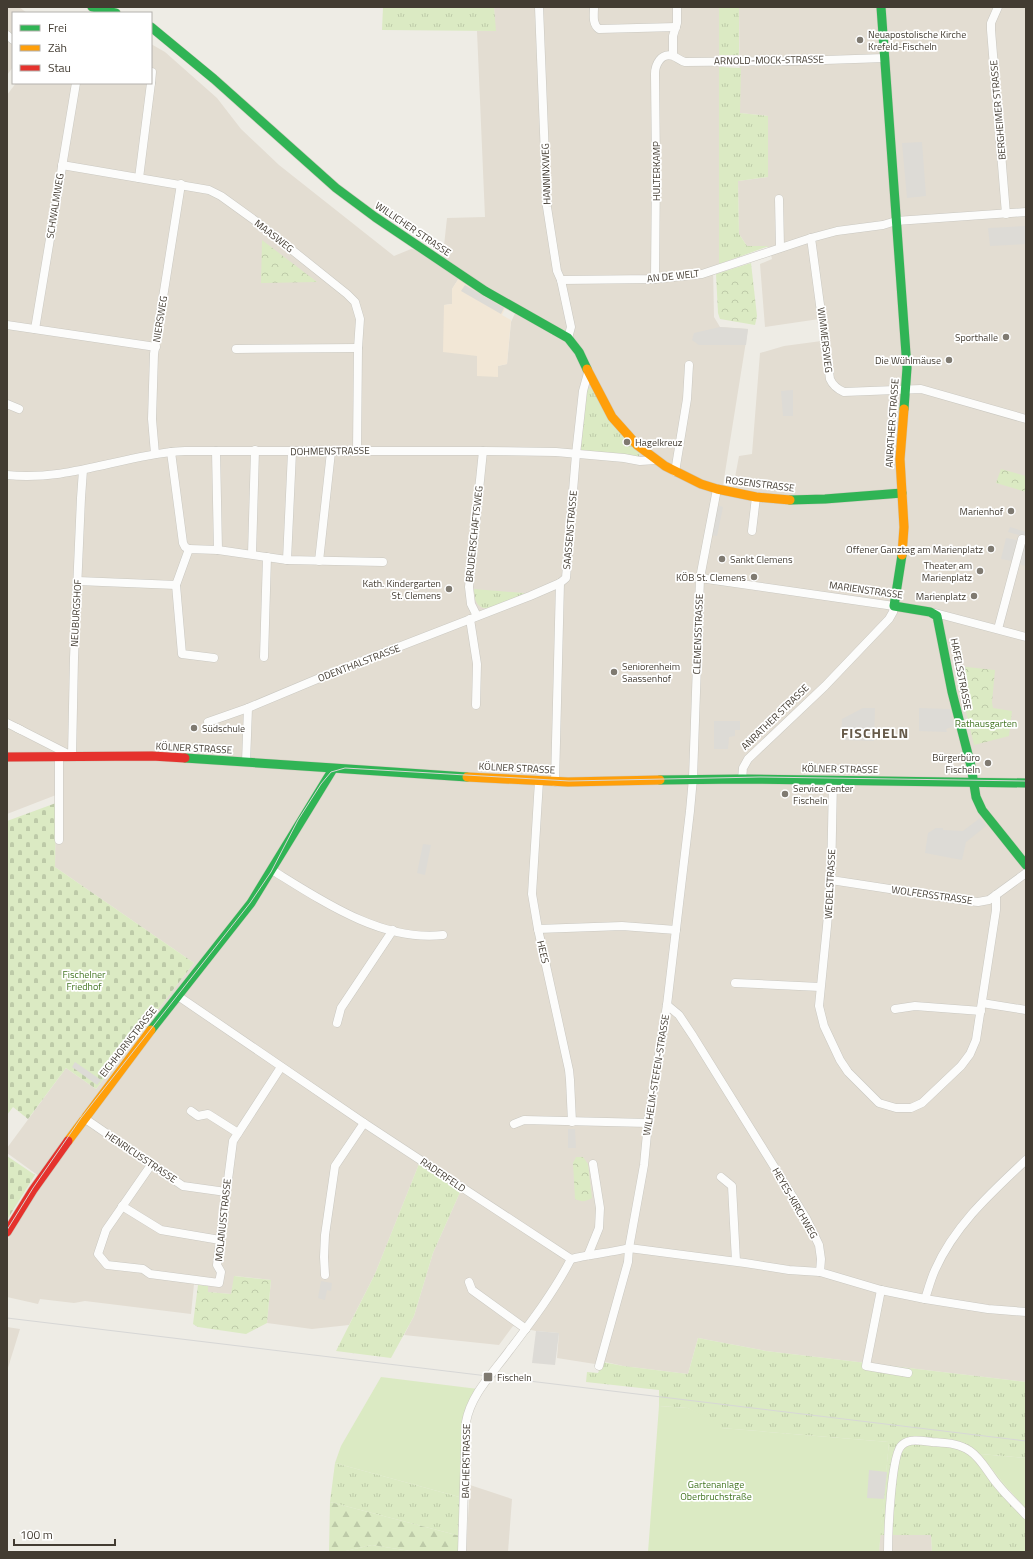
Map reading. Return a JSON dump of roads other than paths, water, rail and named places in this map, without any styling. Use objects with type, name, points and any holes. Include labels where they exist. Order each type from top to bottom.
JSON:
[{"type":"main road","points":[[92,7],[112,12]]},
{"type":"main road","name":"ANRATHER STRASSE","points":[[881,7],[906,348],[907,389],[900,458],[904,510],[904,544],[894,606]]},
{"type":"main road","name":"WILLICHER STRASSE","points":[[152,28],[204,70],[336,188],[375,218],[485,292],[568,338],[579,352],[588,373],[612,417],[648,454]]},
{"type":"main road","name":"ROSENSTRASSE","points":[[648,454],[675,472],[701,484],[756,497],[787,500],[825,499],[902,493]]},
{"type":"main road","name":"MARIENSTRASSE","points":[[894,606],[934,614]]},
{"type":"main road","name":"HAFELSSTRASSE","points":[[934,614],[937,616],[941,631],[954,698],[974,782],[976,798],[982,810],[1026,865]]},
{"type":"main road","name":"KÖLNER STRASSE","points":[[7,757],[152,756],[333,769],[555,782],[742,778],[1026,783]]},
{"type":"main road","points":[[313,767],[321,775],[323,781],[322,788]]},
{"type":"main road","name":"EICHHORNSTRASSE","points":[[7,1232],[33,1190],[84,1118],[242,915],[272,870],[333,769]]},
{"type":"street","name":"HANNINXWEG","points":[[539,7],[547,207],[557,271],[561,280],[571,327],[568,338]]},
{"type":"street","points":[[594,7],[594,22],[599,29],[676,27]]},
{"type":"street","points":[[672,56],[673,36],[676,27],[676,7]]},
{"type":"street","name":"BERGHEIMER STRASSE","points":[[1000,7],[994,16],[991,30],[1006,214]]},
{"type":"street","name":"ARNOLD-MOCK-STRASSE","points":[[672,56],[685,62],[885,58]]},
{"type":"street","name":"HULTERKAMP","points":[[655,279],[655,74],[657,63],[661,58],[672,56]]},
{"type":"street","name":"SCHWALMWEG","points":[[35,329],[76,84]]},
{"type":"street","points":[[139,178],[151,84]]},
{"type":"street","name":"MAASWEG","points":[[62,165],[181,184],[209,190],[221,196],[257,222],[347,294],[355,302],[360,319],[358,348],[357,451]]},
{"type":"street","name":"NIERSWEG","points":[[155,454],[152,419],[156,347],[181,184]]},
{"type":"street","points":[[779,199],[780,247]]},
{"type":"street","name":"AN DE WELT","points":[[561,280],[655,279],[702,274],[780,247],[838,231],[883,225],[896,221],[1026,212]]},
{"type":"street","name":"WIMMERSWEG","points":[[811,238],[830,379],[837,390],[844,392],[921,389],[1026,419]]},
{"type":"street","points":[[7,325],[156,347]]},
{"type":"street","points":[[236,349],[358,348]]},
{"type":"street","points":[[675,472],[687,399],[689,365]]},
{"type":"street","name":"SAASSENSTRASSE","points":[[555,782],[560,583],[566,578],[576,454],[583,391],[588,373]]},
{"type":"street","points":[[7,404],[19,409]]},
{"type":"street","points":[[252,554],[255,450]]},
{"type":"street","name":"DOHMENSTRASSE","points":[[7,475],[22,476],[54,474],[83,470],[155,454],[171,452],[255,450],[292,452],[483,451],[576,454],[624,458],[640,461],[656,460]]},
{"type":"street","points":[[216,451],[218,550]]},
{"type":"street","name":"BRUDERSCHAFTSWEG","points":[[473,618],[469,587],[483,451]]},
{"type":"street","points":[[171,452],[185,547],[189,549],[218,550],[252,554],[287,560],[382,562]]},
{"type":"street","points":[[287,560],[292,452]]},
{"type":"street","points":[[318,561],[331,452]]},
{"type":"street","name":"NEUBURGSHOF","points":[[72,756],[80,498],[83,470]]},
{"type":"street","name":"CLEMENSSTRASSE","points":[[693,780],[700,578],[717,489]]},
{"type":"street","points":[[752,530],[756,497]]},
{"type":"street","points":[[998,629],[1022,539],[1026,540]]},
{"type":"street","points":[[189,549],[176,585],[182,654],[214,658]]},
{"type":"street","points":[[264,658],[267,557]]},
{"type":"street","name":"MARIENSTRASSE","points":[[700,578],[894,606]]},
{"type":"street","points":[[78,581],[176,585]]},
{"type":"street","name":"ODENTHALSTRASSE","points":[[208,722],[248,708],[327,675],[560,583]]},
{"type":"street","name":"ANRATHER STRASSE","points":[[742,778],[743,768],[748,759],[825,686],[889,619],[894,606]]},
{"type":"street","name":"MARIENSTRASSE","points":[[934,614],[1026,637]]},
{"type":"street","points":[[473,618],[477,664],[476,705]]},
{"type":"street","points":[[246,762],[248,708]]},
{"type":"street","points":[[7,723],[72,756]]},
{"type":"street","points":[[59,756],[59,840]]},
{"type":"street","name":"WILHELM-STEFEN-STRASSE","points":[[599,1366],[628,1262],[629,1248],[644,1165],[648,1124],[667,1006],[693,780]]},
{"type":"street","name":"WEDELSTRASSE","points":[[833,780],[831,880],[819,1006],[822,1020],[840,1060],[852,1076],[879,1103],[896,1108],[911,1108],[922,1103],[961,1066],[970,1054],[976,1040],[996,910],[996,895]]},
{"type":"street","name":"HEES","points":[[539,781],[532,894],[538,929],[566,1052],[570,1080],[572,1122]]},
{"type":"street","points":[[272,870],[337,909],[354,917],[393,930],[425,937],[443,935]]},
{"type":"street","name":"WOLFERSSTRASSE","points":[[831,880],[968,902],[983,901],[996,895],[1026,873]]},
{"type":"street","points":[[538,929],[622,926],[676,930]]},
{"type":"street","points":[[337,1023],[341,1008],[393,930]]},
{"type":"street","points":[[735,983],[820,987]]},
{"type":"street","name":"RADERFELD","points":[[178,996],[364,1123],[571,1259]]},
{"type":"street","name":"HEYES-KIRCHWEG","points":[[667,1006],[679,1015],[693,1036],[804,1214],[819,1245],[821,1259],[820,1272]]},
{"type":"street","points":[[895,1009],[915,1006],[981,1007],[1026,1010]]},
{"type":"street","name":"MOLANUSSTRASSE","points":[[122,1206],[106,1230],[98,1254],[107,1265],[143,1269],[150,1274],[219,1283],[221,1272],[217,1265],[233,1141],[281,1067]]},
{"type":"street","points":[[191,1111],[198,1116],[208,1114],[238,1133]]},
{"type":"street","name":"HENRICUSSTRASSE","points":[[84,1118],[183,1186],[226,1192]]},
{"type":"street","points":[[514,1124],[524,1120],[648,1124]]},
{"type":"street","points":[[325,1275],[325,1235],[335,1166],[364,1123]]},
{"type":"street","points":[[925,1299],[935,1270],[948,1246],[964,1223],[991,1193],[1026,1160]]},
{"type":"street","points":[[151,1164],[122,1206],[161,1230],[220,1240]]},
{"type":"street","points":[[588,1255],[599,1228],[600,1208],[594,1164]]},
{"type":"street","points":[[721,1177],[732,1186],[736,1261]]},
{"type":"street","points":[[469,1282],[472,1290],[526,1329],[571,1259],[588,1255],[615,1252],[629,1248],[736,1261],[789,1270],[820,1272],[882,1290],[925,1299],[988,1309],[1026,1312]]},
{"type":"street","points":[[882,1290],[866,1366],[908,1373]]},
{"type":"street","name":"BACHERSTRASSE","points":[[462,1552],[467,1415],[472,1402],[526,1329]]},
{"type":"street","points":[[888,1552],[890,1504],[896,1457],[898,1449],[902,1444],[909,1441],[919,1440],[953,1444],[970,1451],[999,1486],[1026,1515]]},
{"type":"tram line","points":[[7,1230],[33,1188],[81,1118],[250,903],[271,872],[298,820],[321,784],[331,772],[345,768],[569,781],[760,777],[1026,781]]},
{"type":"tram line","points":[[7,1318],[1026,1441]]},
{"type":"place","name":"Neuapostolische Kirche Krefeld-Fischeln","points":[[860,40]]},
{"type":"place","name":"Sporthalle","points":[[1006,337]]},
{"type":"place","name":"Die Wühlmäuse","points":[[949,360]]},
{"type":"place","name":"Hagelkreuz","points":[[627,442]]},
{"type":"place","name":"Marienhof","points":[[1011,511]]},
{"type":"place","name":"Offener Ganztag am Marienplatz","points":[[991,549]]},
{"type":"place","name":"Sankt Clemens","points":[[722,559]]},
{"type":"place","name":"Theater am Marienplatz","points":[[980,571]]},
{"type":"place","name":"KÖB St. Clemens","points":[[754,577]]},
{"type":"place","name":"Kath. Kindergarten St. Clemens","points":[[449,589]]},
{"type":"place","name":"Marienplatz","points":[[974,596]]},
{"type":"place","name":"Seniorenheim Saassenhof","points":[[614,672]]},
{"type":"place","name":"Südschule","points":[[194,728]]},
{"type":"place","name":"Bürgerbüro Fischeln","points":[[988,763]]},
{"type":"place","name":"Service Center Fischeln","points":[[785,794]]},
{"type":"place","name":"Fischeln","points":[[488,1377]]},
{"type":"district","name":"FISCHELN","points":[[875,732]]},
{"type":"park label","name":"Rathausgarten","points":[[986,723]]},
{"type":"park label","name":"Fischelner Friedhof","points":[[84,980]]},
{"type":"park label","name":"Gartenanlage Oberbruchstraße","points":[[716,1490]]}]
